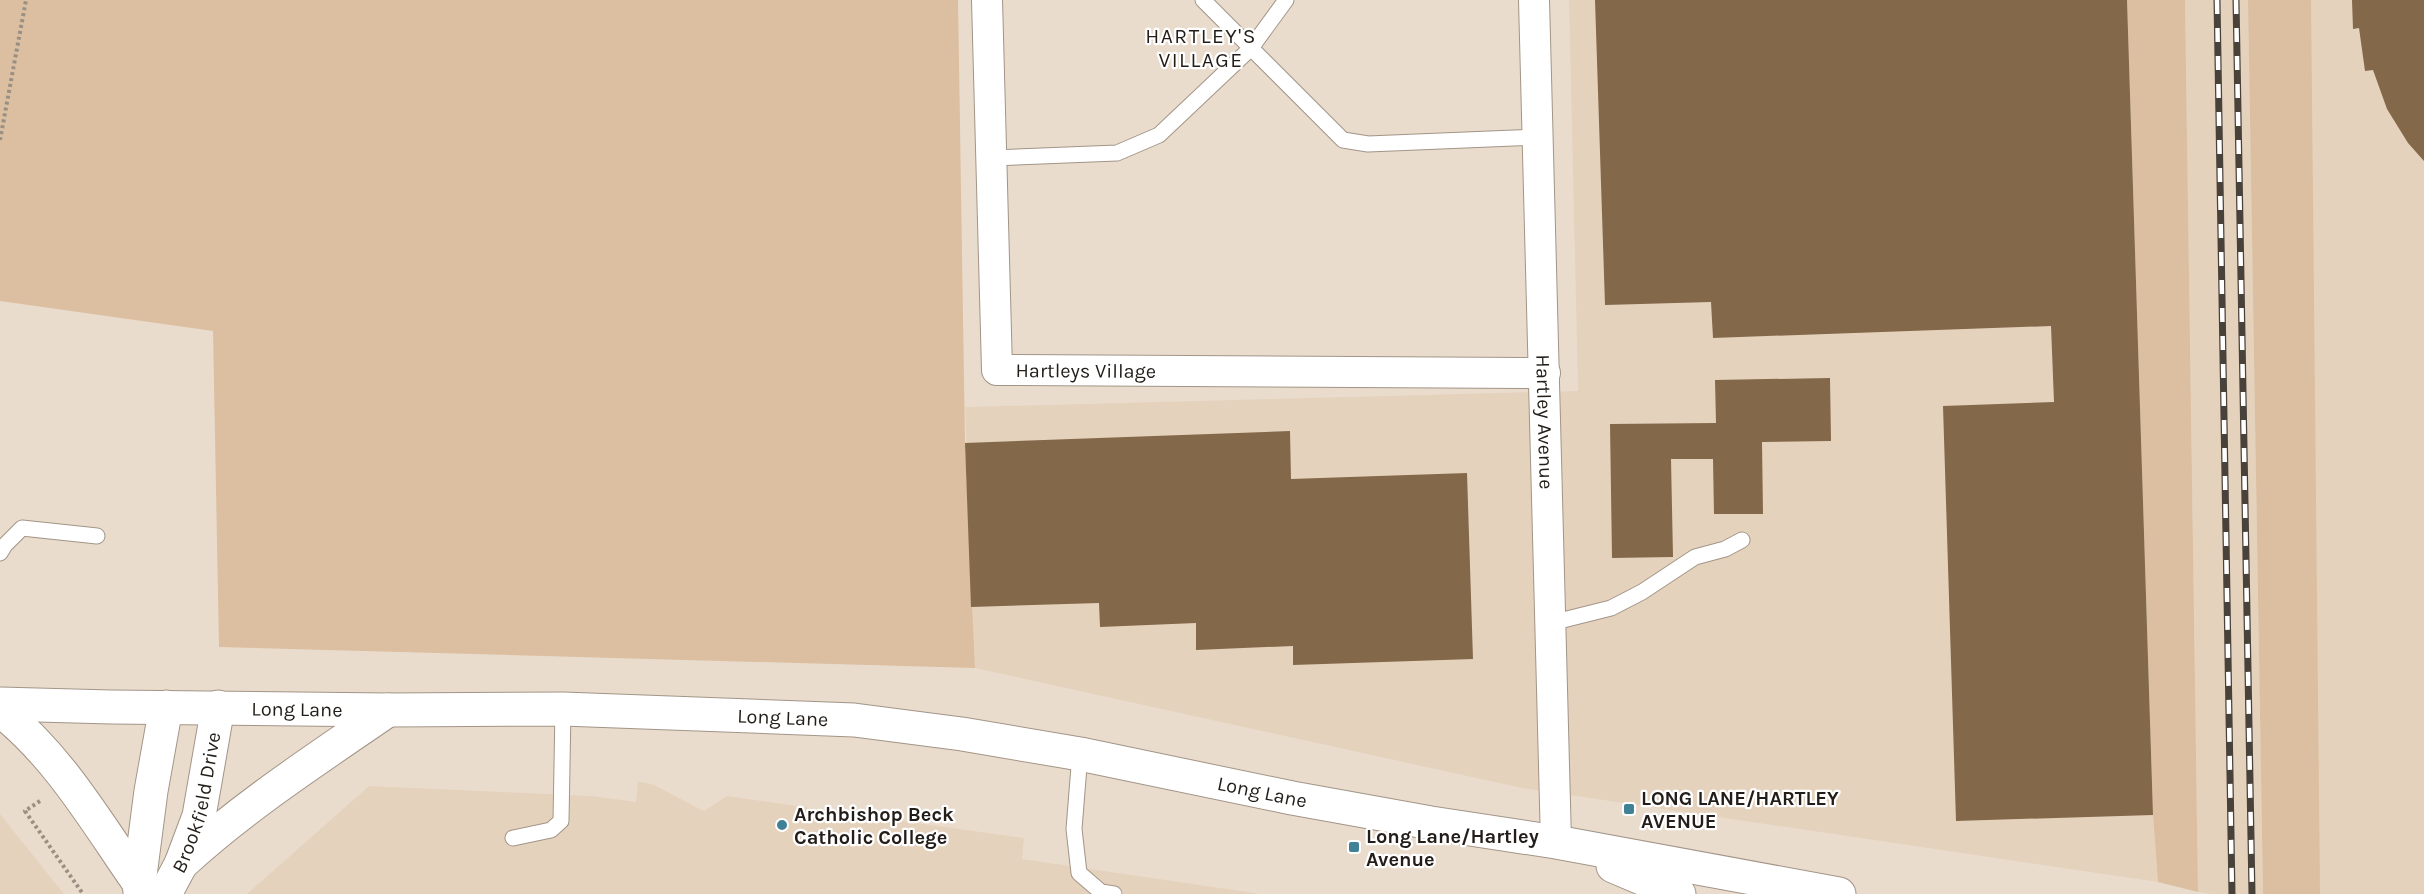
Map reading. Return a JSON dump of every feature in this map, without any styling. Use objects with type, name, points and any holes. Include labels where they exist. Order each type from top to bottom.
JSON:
[{"type":"main road","name":"Long Lane","points":[[0,704],[388,710],[563,709],[854,720],[963,734],[1080,754],[1303,801],[1556,842],[1839,894]]},
{"type":"main road","name":"Brookfield Drive","points":[[148,890],[151,791],[166,707]]},
{"type":"main road","name":"Brookfield Drive","points":[[148,890],[181,864],[199,816],[218,707]]},
{"type":"main road","points":[[0,710],[19,725],[45,752],[148,890]]},
{"type":"main road","points":[[181,864],[212,836],[278,785],[388,710]]},
{"type":"main road","name":"Long Lane","points":[[1556,842],[1679,894]]},
{"type":"street","name":"Hartleys Village","points":[[987,0],[997,370],[1545,373]]},
{"type":"street","name":"Hartley Avenue","points":[[1534,0],[1556,842]]},
{"type":"lane","points":[[1203,0],[1343,140],[1368,144],[1538,137]]},
{"type":"lane","points":[[992,158],[1117,153],[1159,135],[1251,48],[1286,0]]},
{"type":"lane","points":[[0,553],[4,545],[22,528],[97,536]]},
{"type":"lane","points":[[1551,623],[1611,608],[1642,592],[1695,557],[1725,549],[1743,540]]},
{"type":"lane","points":[[513,838],[551,830],[561,821],[563,709]]},
{"type":"lane","points":[[1080,754],[1074,829],[1079,873],[1101,892],[1114,894]]},
{"type":"path","points":[[0,140],[26,0]]},
{"type":"path","points":[[67,781],[25,811],[83,894]]},
{"type":"shaded area","points":[[0,0],[958,0],[965,443],[975,668],[219,647],[213,331],[0,301]]},
{"type":"shaded area","points":[[1569,0],[2127,0],[2153,815],[2158,882],[1522,788],[975,668],[965,407],[1578,391]]},
{"type":"shaded area","points":[[2127,0],[2185,0],[2198,892],[2158,882],[2153,815]]},
{"type":"shaded area","points":[[2185,0],[2248,0],[2263,894],[2198,892]]},
{"type":"shaded area","points":[[2248,0],[2311,0],[2320,894],[2263,894]]},
{"type":"shaded area","points":[[2306,0],[2424,0],[2424,894],[2308,894]]},
{"type":"shaded area","points":[[638,781],[654,785],[704,811],[727,796],[1024,838],[1022,859],[1261,894],[247,894],[369,786],[592,796],[636,802]]},
{"type":"shaded area","points":[[0,814],[64,894],[0,894]]},
{"type":"building","points":[[1595,0],[2127,0],[2153,815],[1956,821],[1943,406],[2054,402],[2051,326],[1713,338],[1711,302],[1605,305]]},
{"type":"building","points":[[2352,0],[2424,0],[2424,161],[2408,143],[2387,109],[2373,70],[2365,71],[2359,28],[2353,29]]},
{"type":"building","points":[[1830,378],[1831,441],[1762,442],[1763,514],[1714,514],[1713,459],[1671,459],[1673,557],[1612,558],[1610,424],[1716,423],[1715,380]]},
{"type":"building","points":[[1290,431],[1291,479],[1467,473],[1473,659],[1293,665],[1293,646],[1196,650],[1196,623],[1100,627],[1099,603],[971,607],[965,443]]},
{"type":"railway","points":[[2217,0],[2232,894]]},
{"type":"railway","points":[[2236,0],[2252,894]]},
{"type":"place","name":"LONG LANE/HARTLEY AVENUE","points":[[1629,809]]},
{"type":"place","name":"Archbishop Beck Catholic College","points":[[782,825]]},
{"type":"place","name":"Long Lane/Hartley Avenue","points":[[1354,847]]},
{"type":"district","name":"HARTLEY'S VILLAGE","points":[[1201,48]]}]
